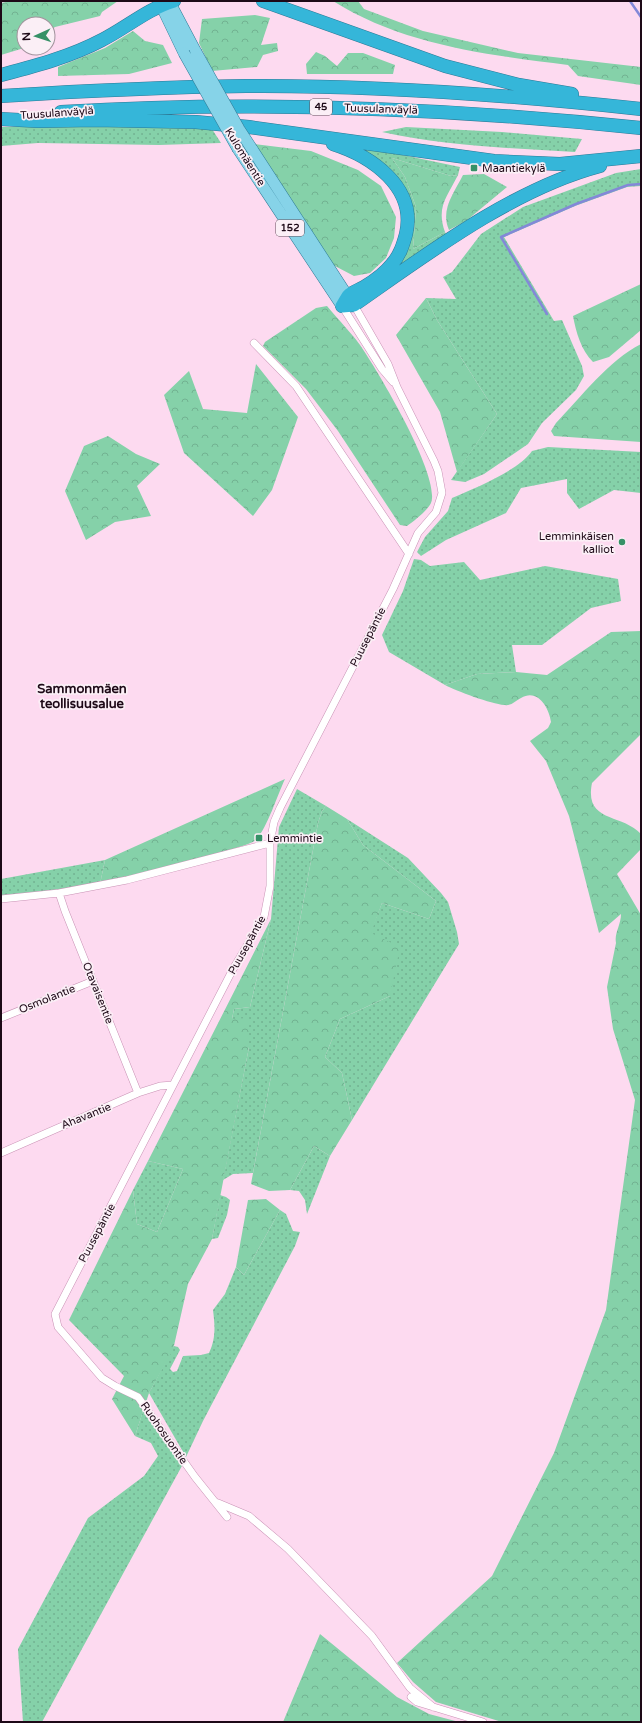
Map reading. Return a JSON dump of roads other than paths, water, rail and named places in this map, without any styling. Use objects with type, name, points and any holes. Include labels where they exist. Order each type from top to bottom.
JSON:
[{"type":"highway","points":[[263,1],[410,55],[482,77],[641,107]]},
{"type":"highway","points":[[1,75],[66,56],[102,40],[167,2]]},
{"type":"highway","name":"Tuusulanväylä","points":[[1,96],[152,88],[247,86],[317,87],[475,94],[641,107]]},
{"type":"highway","name":"Tuusulanväylä","points":[[1,118],[149,108],[249,106],[319,107],[474,113],[641,128]]},
{"type":"highway","points":[[1,118],[38,121],[95,120],[196,122],[249,127],[494,161],[560,164],[636,156]]},
{"type":"highway","points":[[296,134],[335,145],[375,163],[398,186],[406,206],[407,230],[404,244],[393,263],[348,302]]},
{"type":"highway","points":[[348,302],[435,250],[506,205],[561,179],[595,167],[636,156]]},
{"type":"main road","name":"Kulomäentie","points":[[167,2],[238,149],[348,302]]},
{"type":"main road","name":"Kulomäentie","points":[[190,52],[348,302]]},
{"type":"street","name":"Puusepäntie","points":[[348,302],[382,369],[397,387]]},
{"type":"street","name":"Puusepäntie","points":[[58,1327],[55,1314],[234,969],[264,917],[270,886],[270,843],[274,822],[393,589],[418,533],[436,512],[442,493],[438,471],[434,461],[397,387],[388,364],[348,302]]},
{"type":"street","points":[[254,343],[296,386],[409,554]]},
{"type":"street","points":[[1,899],[60,893],[127,880],[270,843]]},
{"type":"street","name":"Otavaisentie","points":[[60,893],[65,911],[138,1093]]},
{"type":"street","name":"Osmolantie","points":[[1,1018],[93,981]]},
{"type":"street","name":"Ahavantie","points":[[1,1153],[138,1093],[160,1086],[173,1085]]},
{"type":"street","name":"Ruohosuontie","points":[[58,1327],[102,1378],[138,1397],[195,1477],[227,1517]]},
{"type":"street","points":[[216,1502],[249,1516],[288,1548],[372,1636],[410,1688],[433,1707]]},
{"type":"street","points":[[411,1697],[417,1702],[482,1722]]},
{"type":"waterway","points":[[630,1],[641,17]]},
{"type":"waterway","points":[[547,314],[501,237],[576,204],[628,185],[641,184]]},
{"type":"place","name":"Maantiekylä","points":[[474,168]]},
{"type":"place","name":"Lemminkäisen kalliot","points":[[622,542]]},
{"type":"place","name":"Lemmintie","points":[[259,838]]},
{"type":"district","name":"Sammonmäen teollisuusalue","points":[[82,696]]}]
